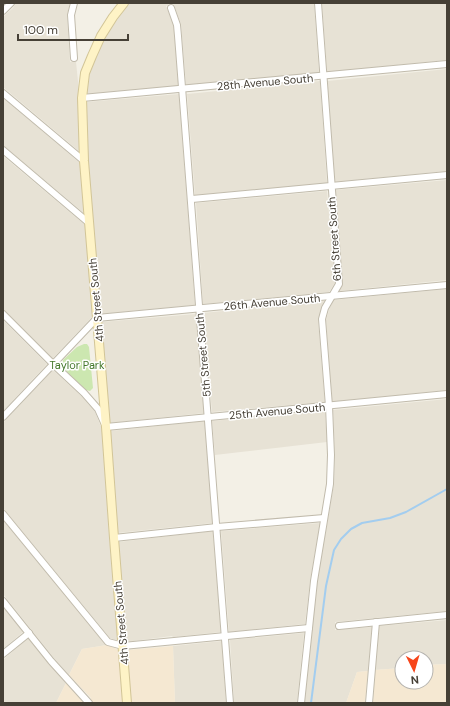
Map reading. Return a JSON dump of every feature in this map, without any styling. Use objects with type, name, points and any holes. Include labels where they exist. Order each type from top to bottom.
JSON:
[{"type":"street","points":[[3,11],[11,3]]},
{"type":"street","points":[[74,3],[70,15],[74,58]]},
{"type":"street","name":"4th Street South","points":[[124,3],[105,30],[92,56],[85,73],[82,98],[84,161],[127,703]]},
{"type":"street","name":"6th Street South","points":[[301,703],[314,581],[330,484],[331,455],[329,406],[322,320],[325,308],[339,284],[318,3]]},
{"type":"street","name":"5th Street South","points":[[171,8],[178,25],[230,703]]},
{"type":"street","name":"28th Avenue South","points":[[82,98],[323,77],[447,64]]},
{"type":"street","points":[[3,93],[84,161]]},
{"type":"street","points":[[3,150],[89,223]]},
{"type":"street","points":[[192,199],[447,175]]},
{"type":"street","name":"26th Avenue South","points":[[97,318],[447,285]]},
{"type":"street","points":[[3,314],[84,393],[98,410],[106,427]]},
{"type":"street","points":[[3,417],[97,318]]},
{"type":"street","name":"25th Avenue South","points":[[106,427],[447,394]]},
{"type":"street","points":[[3,514],[108,642],[123,646],[309,628]]},
{"type":"street","points":[[114,538],[324,518]]},
{"type":"street","points":[[3,601],[51,661],[89,703]]},
{"type":"street","points":[[338,626],[447,615]]},
{"type":"street","points":[[369,703],[376,622]]},
{"type":"street","points":[[3,654],[29,633]]},
{"type":"shaded area","points":[[16,3],[70,3],[67,15],[70,62],[76,62],[79,91],[80,152],[3,87],[3,17],[13,8]]},
{"type":"shaded area","points":[[129,3],[171,3],[166,6],[174,26],[179,86],[86,94],[89,74],[104,38]]},
{"type":"shaded area","points":[[173,3],[314,3],[319,73],[186,85],[181,24]]},
{"type":"shaded area","points":[[322,3],[447,3],[447,60],[327,72]]},
{"type":"shaded area","points":[[447,69],[447,171],[334,182],[327,81]]},
{"type":"shaded area","points":[[320,81],[327,183],[195,195],[187,94]]},
{"type":"shaded area","points":[[179,94],[195,305],[101,314],[89,160],[87,159],[86,102]]},
{"type":"shaded area","points":[[3,98],[80,163],[85,214],[3,145]]},
{"type":"shaded area","points":[[3,156],[85,225],[93,316],[52,359],[3,309]]},
{"type":"shaded area","points":[[447,180],[447,280],[339,291],[342,284],[335,190]]},
{"type":"shaded area","points":[[327,191],[335,283],[329,292],[203,304],[196,203]]},
{"type":"shaded area","points":[[447,289],[447,390],[332,402],[326,320],[333,300]]},
{"type":"shaded area","points":[[324,301],[318,320],[325,402],[212,412],[203,313]]},
{"type":"shaded area","points":[[196,314],[204,413],[110,423],[101,322]]},
{"type":"shaded area","points":[[3,320],[47,364],[3,411]]},
{"type":"shaded area","points":[[53,370],[81,396],[95,412],[102,429],[118,641],[110,638],[3,508],[3,423]]},
{"type":"shaded area","points":[[447,399],[447,611],[335,622],[335,630],[372,627],[368,671],[357,672],[346,703],[304,703],[317,582],[334,484],[335,455],[333,410]]},
{"type":"shaded area","points":[[325,411],[327,442],[215,455],[212,421]]},
{"type":"shaded area","points":[[205,421],[213,523],[117,533],[110,431]]},
{"type":"shaded area","points":[[3,520],[107,645],[82,649],[69,675],[3,594]]},
{"type":"shaded area","points":[[320,523],[310,581],[305,624],[229,632],[221,531]]},
{"type":"shaded area","points":[[213,531],[221,632],[126,642],[118,542]]},
{"type":"shaded area","points":[[3,607],[23,632],[3,649]]},
{"type":"shaded area","points":[[447,620],[447,664],[434,665],[434,650],[394,650],[394,669],[375,670],[379,626]]},
{"type":"shaded area","points":[[304,633],[297,703],[234,703],[230,640]]},
{"type":"shaded area","points":[[28,638],[66,683],[56,703],[3,703],[3,660]]},
{"type":"shaded area","points":[[222,641],[226,703],[175,703],[173,646]]},
{"type":"shaded area","points":[[107,645],[119,650],[123,703],[87,703],[91,698],[69,675],[82,649]]},
{"type":"shaded area","points":[[173,646],[175,703],[131,703],[127,650]]},
{"type":"shaded area","points":[[447,664],[447,703],[373,703],[375,670],[394,669],[394,690],[434,690],[434,665]]},
{"type":"shaded area","points":[[368,671],[365,703],[346,703],[357,672]]},
{"type":"shaded area","points":[[66,683],[84,703],[56,703]]},
{"type":"green space","name":"Taylor Park","points":[[87,344],[89,347],[93,388],[90,391],[86,390],[68,373],[65,369],[63,360],[77,347]]},
{"type":"waterway","points":[[311,703],[326,586],[334,550],[341,539],[351,529],[362,523],[390,518],[406,512],[447,489]]}]
